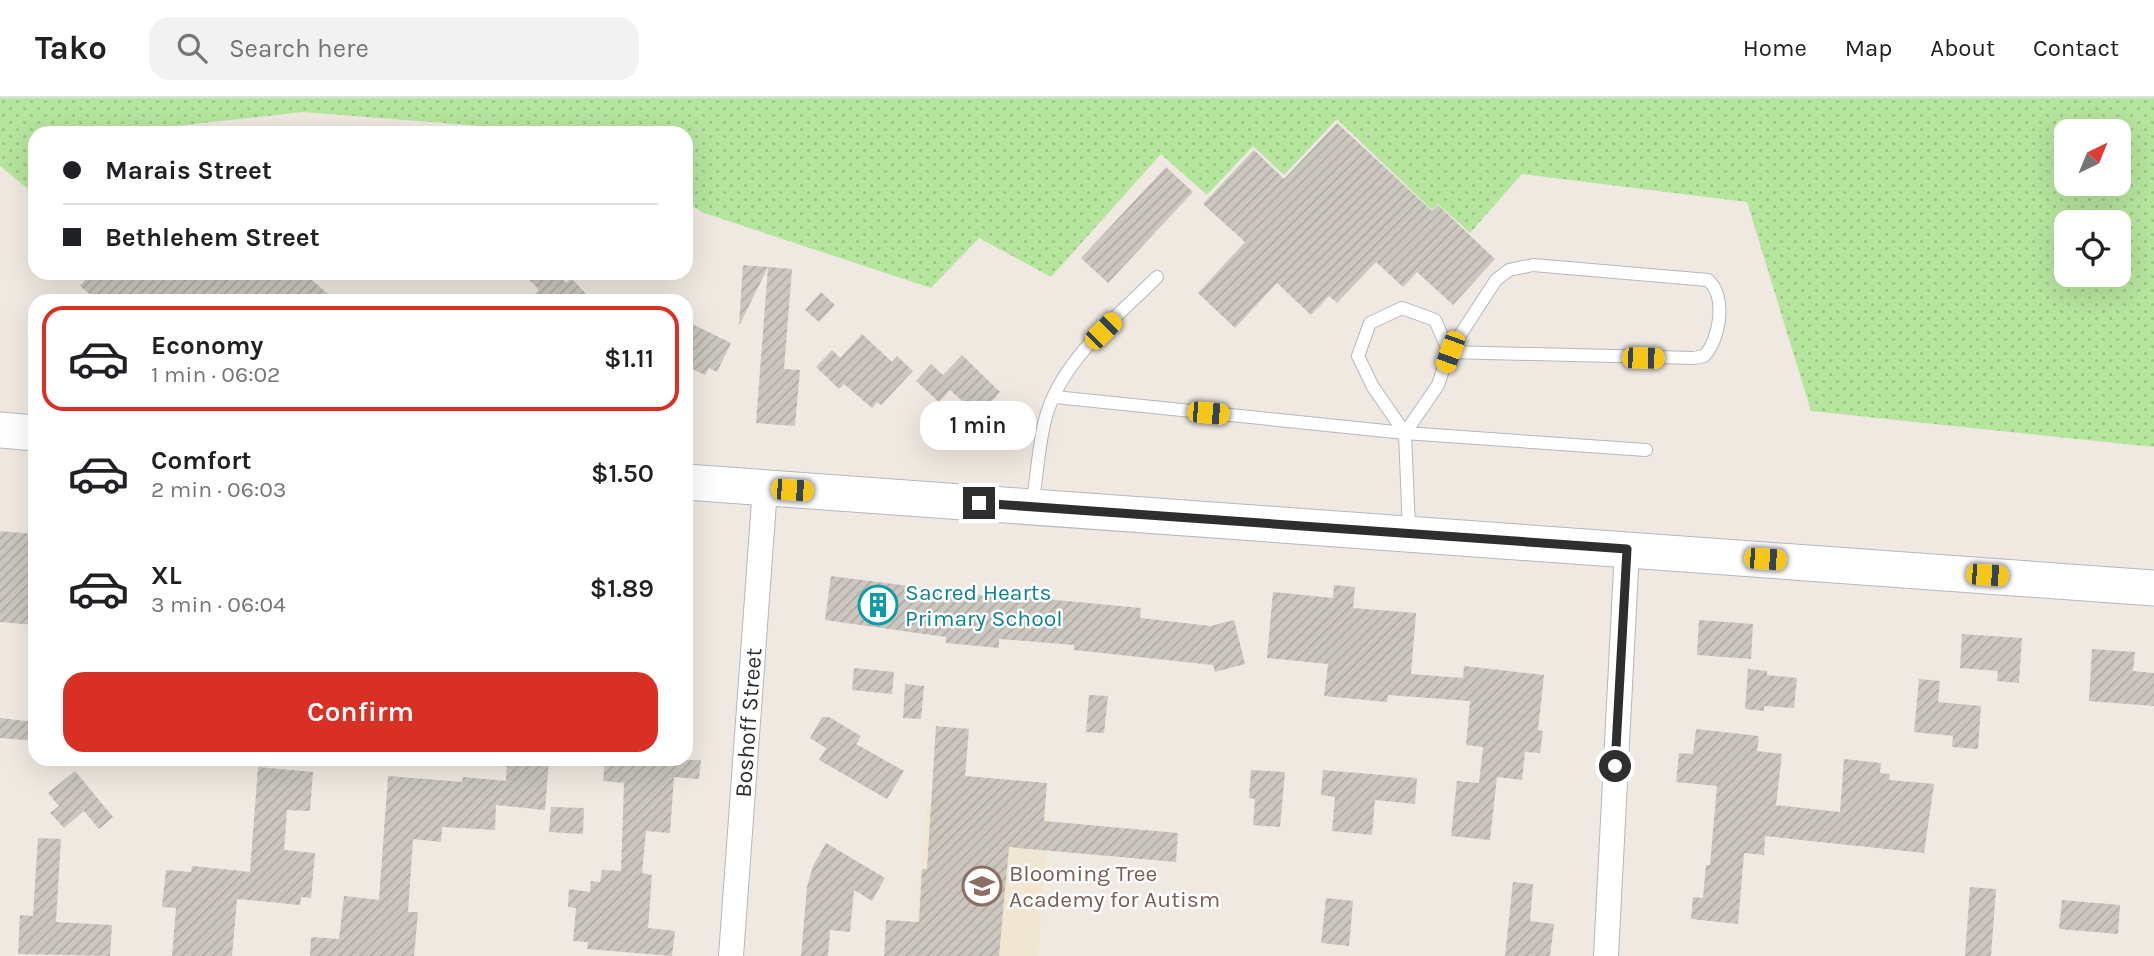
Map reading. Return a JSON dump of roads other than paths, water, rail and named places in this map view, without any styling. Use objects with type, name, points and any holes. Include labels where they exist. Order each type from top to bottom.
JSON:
[{"type":"main road","points":[[693,483],[2154,588]]},
{"type":"street","name":"Boshoff Street","points":[[731,956],[765,488]]},
{"type":"street","points":[[1605,956],[1627,549]]},
{"type":"lane","points":[[1405,433],[1438,385],[1450,352],[1496,280],[1509,270],[1533,265],[1693,277],[1708,280],[1715,291],[1717,338],[1700,358],[1450,352]]},
{"type":"lane","points":[[1032,506],[1045,419],[1063,379],[1088,346],[1157,277]]},
{"type":"lane","points":[[1409,533],[1405,433],[1373,387],[1358,356],[1370,323],[1402,308],[1435,320],[1450,352]]},
{"type":"lane","points":[[1055,397],[1405,433],[1646,450]]},
{"type":"place","name":"Sacred Hearts Primary School","points":[[878,605]]},
{"type":"place","name":"Blooming Tree Academy for Autism","points":[[982,886]]}]
